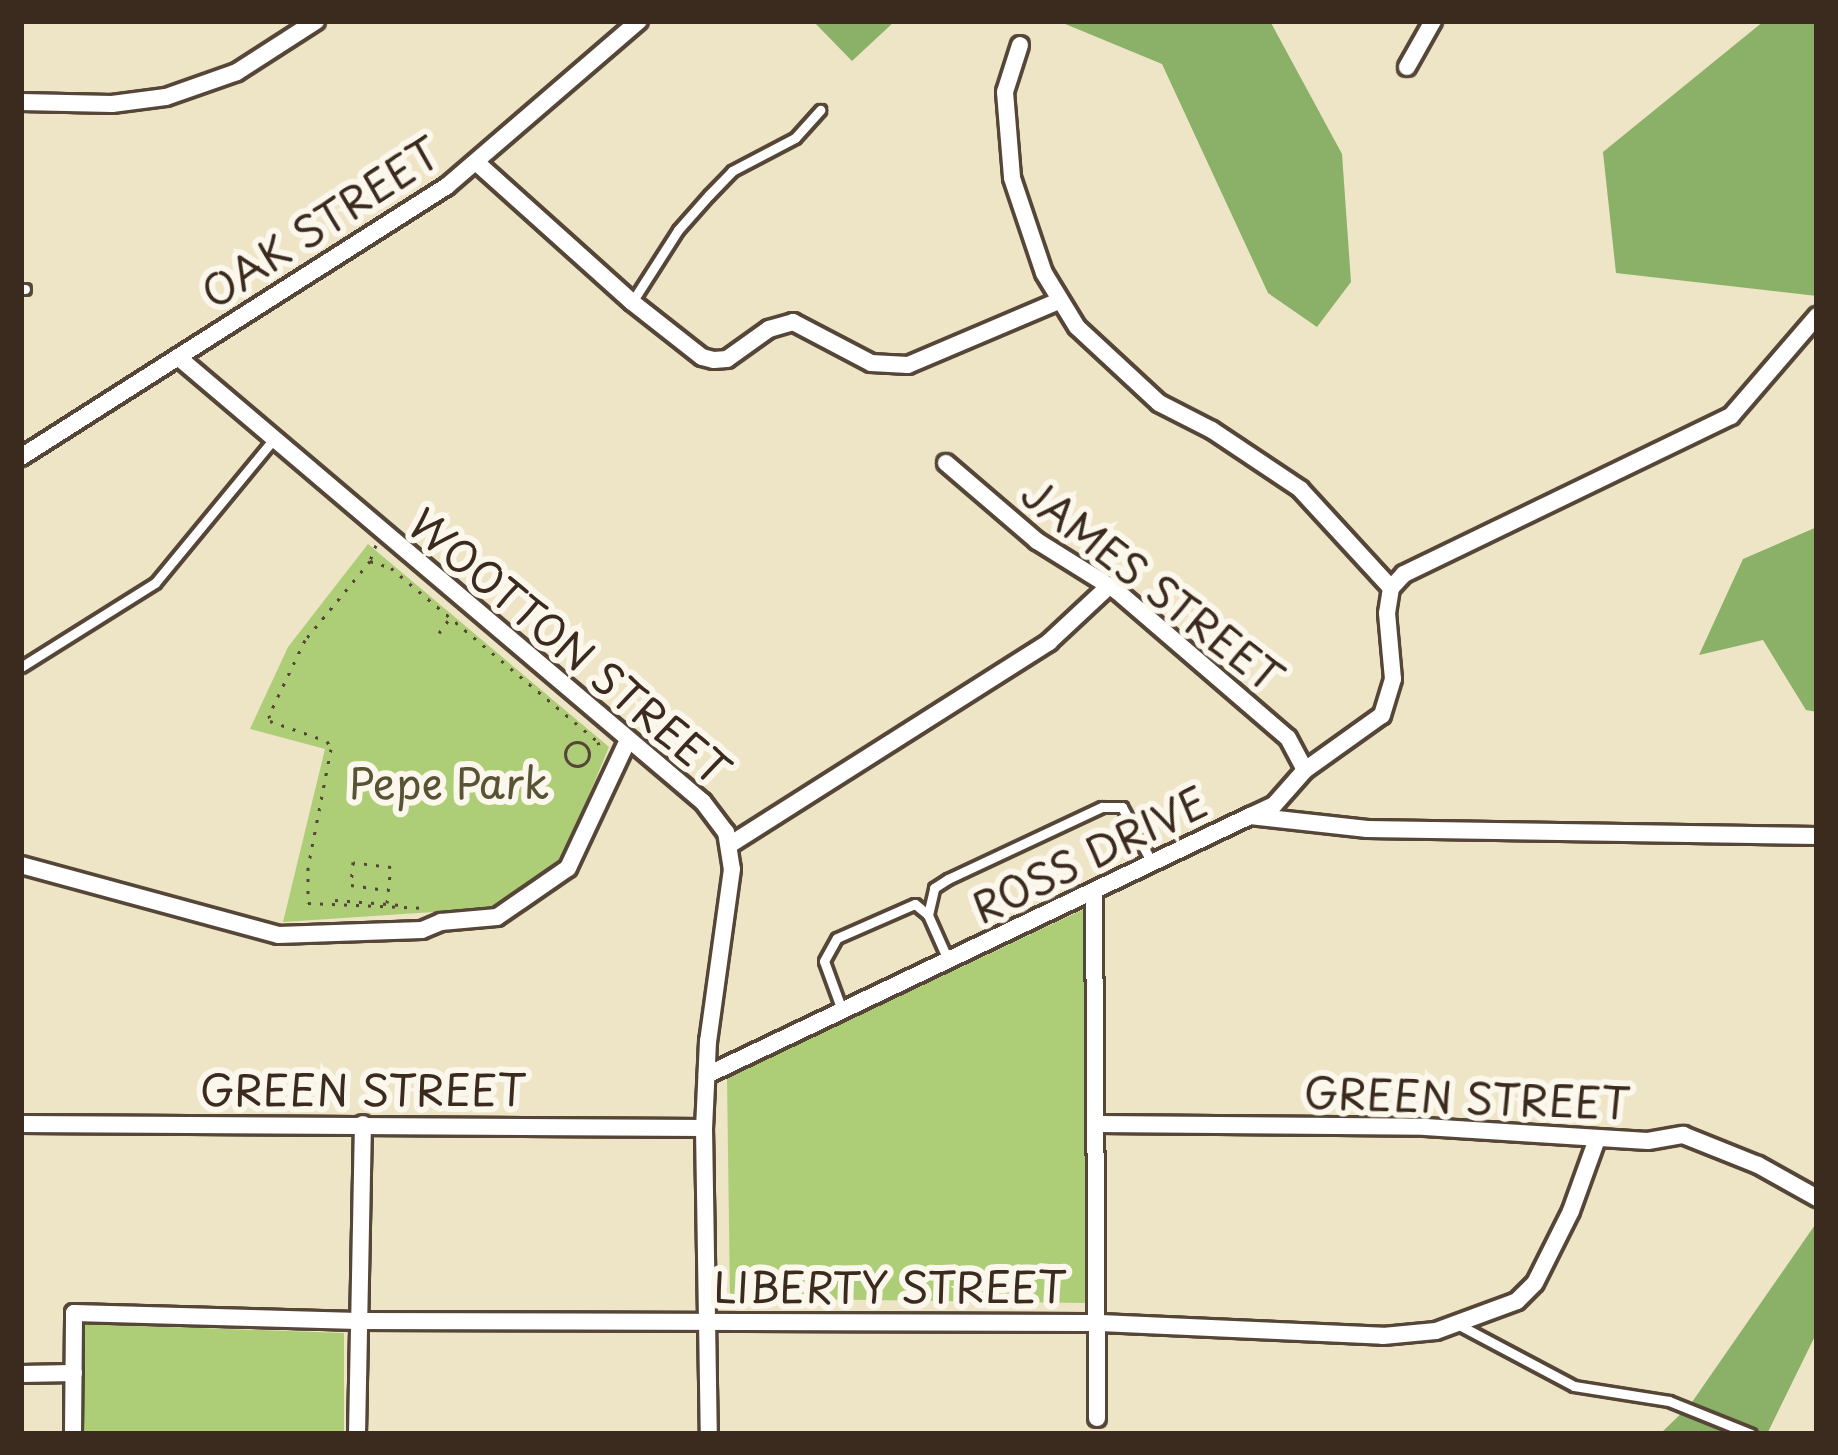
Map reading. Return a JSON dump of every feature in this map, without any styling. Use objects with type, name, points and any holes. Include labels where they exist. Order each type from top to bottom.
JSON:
[{"type":"street","points":[[21,102],[112,104],[166,97],[237,72],[316,21]]},
{"type":"street","name":"OAK STREET","points":[[21,457],[394,221],[476,162],[639,21]]},
{"type":"street","points":[[1407,67],[1433,21]]},
{"type":"street","points":[[1020,45],[1005,92],[1006,141],[1025,227],[1059,301],[1102,356],[1160,404],[1212,430],[1300,489],[1390,588]]},
{"type":"street","points":[[476,162],[632,302],[702,357],[714,360],[738,354],[769,329],[793,322],[837,340],[859,358],[896,367],[1059,301]]},
{"type":"street","points":[[1250,816],[1274,805],[1305,770],[1347,745],[1387,704],[1393,680],[1387,614],[1390,588],[1403,574],[1731,416],[1817,316]]},
{"type":"street","name":"WOOTTON STREET","points":[[178,358],[703,802],[730,844],[704,1128],[709,1434]]},
{"type":"street","name":"JAMES STREET","points":[[946,463],[1036,541],[1109,586],[1288,738],[1305,770]]},
{"type":"street","points":[[730,844],[1049,642],[1109,586]]},
{"type":"street","points":[[21,865],[278,935],[422,930],[440,922],[496,917],[568,868],[628,740]]},
{"type":"street","name":"ROSS DRIVE","points":[[707,1076],[1250,816],[1367,829],[1817,836]]},
{"type":"street","points":[[1094,891],[1099,1124],[1097,1418]]},
{"type":"street","name":"GREEN STREET","points":[[21,1124],[704,1128]]},
{"type":"street","points":[[357,1434],[363,1124]]},
{"type":"street","name":"GREEN STREET","points":[[1099,1124],[1425,1127],[1597,1139],[1683,1135],[1757,1165],[1817,1198]]},
{"type":"street","name":"LIBERTY STREET","points":[[74,1373],[74,1313],[358,1321],[1100,1323],[1383,1336],[1461,1325],[1517,1300],[1535,1283],[1571,1210],[1597,1139]]},
{"type":"street","points":[[21,1374],[74,1373],[74,1434]]},
{"type":"lane","points":[[632,302],[678,230],[709,195],[733,171],[795,138],[820,110]]},
{"type":"lane","points":[[21,667],[155,583],[273,440]]},
{"type":"lane","points":[[949,962],[928,914],[934,888],[947,879],[1102,807],[1122,807],[1152,863]]},
{"type":"lane","points":[[843,1013],[827,978],[827,949],[837,938],[908,903],[928,914]]},
{"type":"lane","points":[[1461,1325],[1574,1386],[1670,1401],[1751,1434]]},
{"type":"path","points":[[400,909],[401,904],[387,903],[308,903],[308,867],[331,748],[327,741],[270,721],[269,715],[290,664],[370,561],[382,561],[450,617],[601,748],[601,757]]},
{"type":"path","points":[[341,596],[346,600]]},
{"type":"path","points":[[439,633],[450,617]]},
{"type":"path","points":[[589,751],[601,748]]},
{"type":"path","points":[[387,903],[392,867],[353,862],[351,885],[388,890]]},
{"type":"path","points":[[333,901],[426,908]]},
{"type":"green space","points":[[813,21],[895,21],[852,61]]},
{"type":"green space","points":[[1058,21],[1270,21],[1342,154],[1351,282],[1317,327],[1268,293],[1162,64]]},
{"type":"green space","points":[[1764,21],[1817,21],[1817,296],[1616,273],[1603,152]]},
{"type":"green space","points":[[1817,527],[1817,712],[1806,710],[1763,640],[1699,655],[1743,559]]},
{"type":"green space","name":"Pepe Park","points":[[368,544],[609,747],[559,867],[494,908],[283,922],[325,749],[250,729],[288,647]]},
{"type":"green space","points":[[1084,909],[1086,1303],[730,1298],[727,1078]]},
{"type":"green space","points":[[1817,1222],[1817,1332],[1767,1434],[1660,1434],[1690,1405]]},
{"type":"green space","points":[[85,1324],[344,1333],[344,1434],[83,1434]]}]
